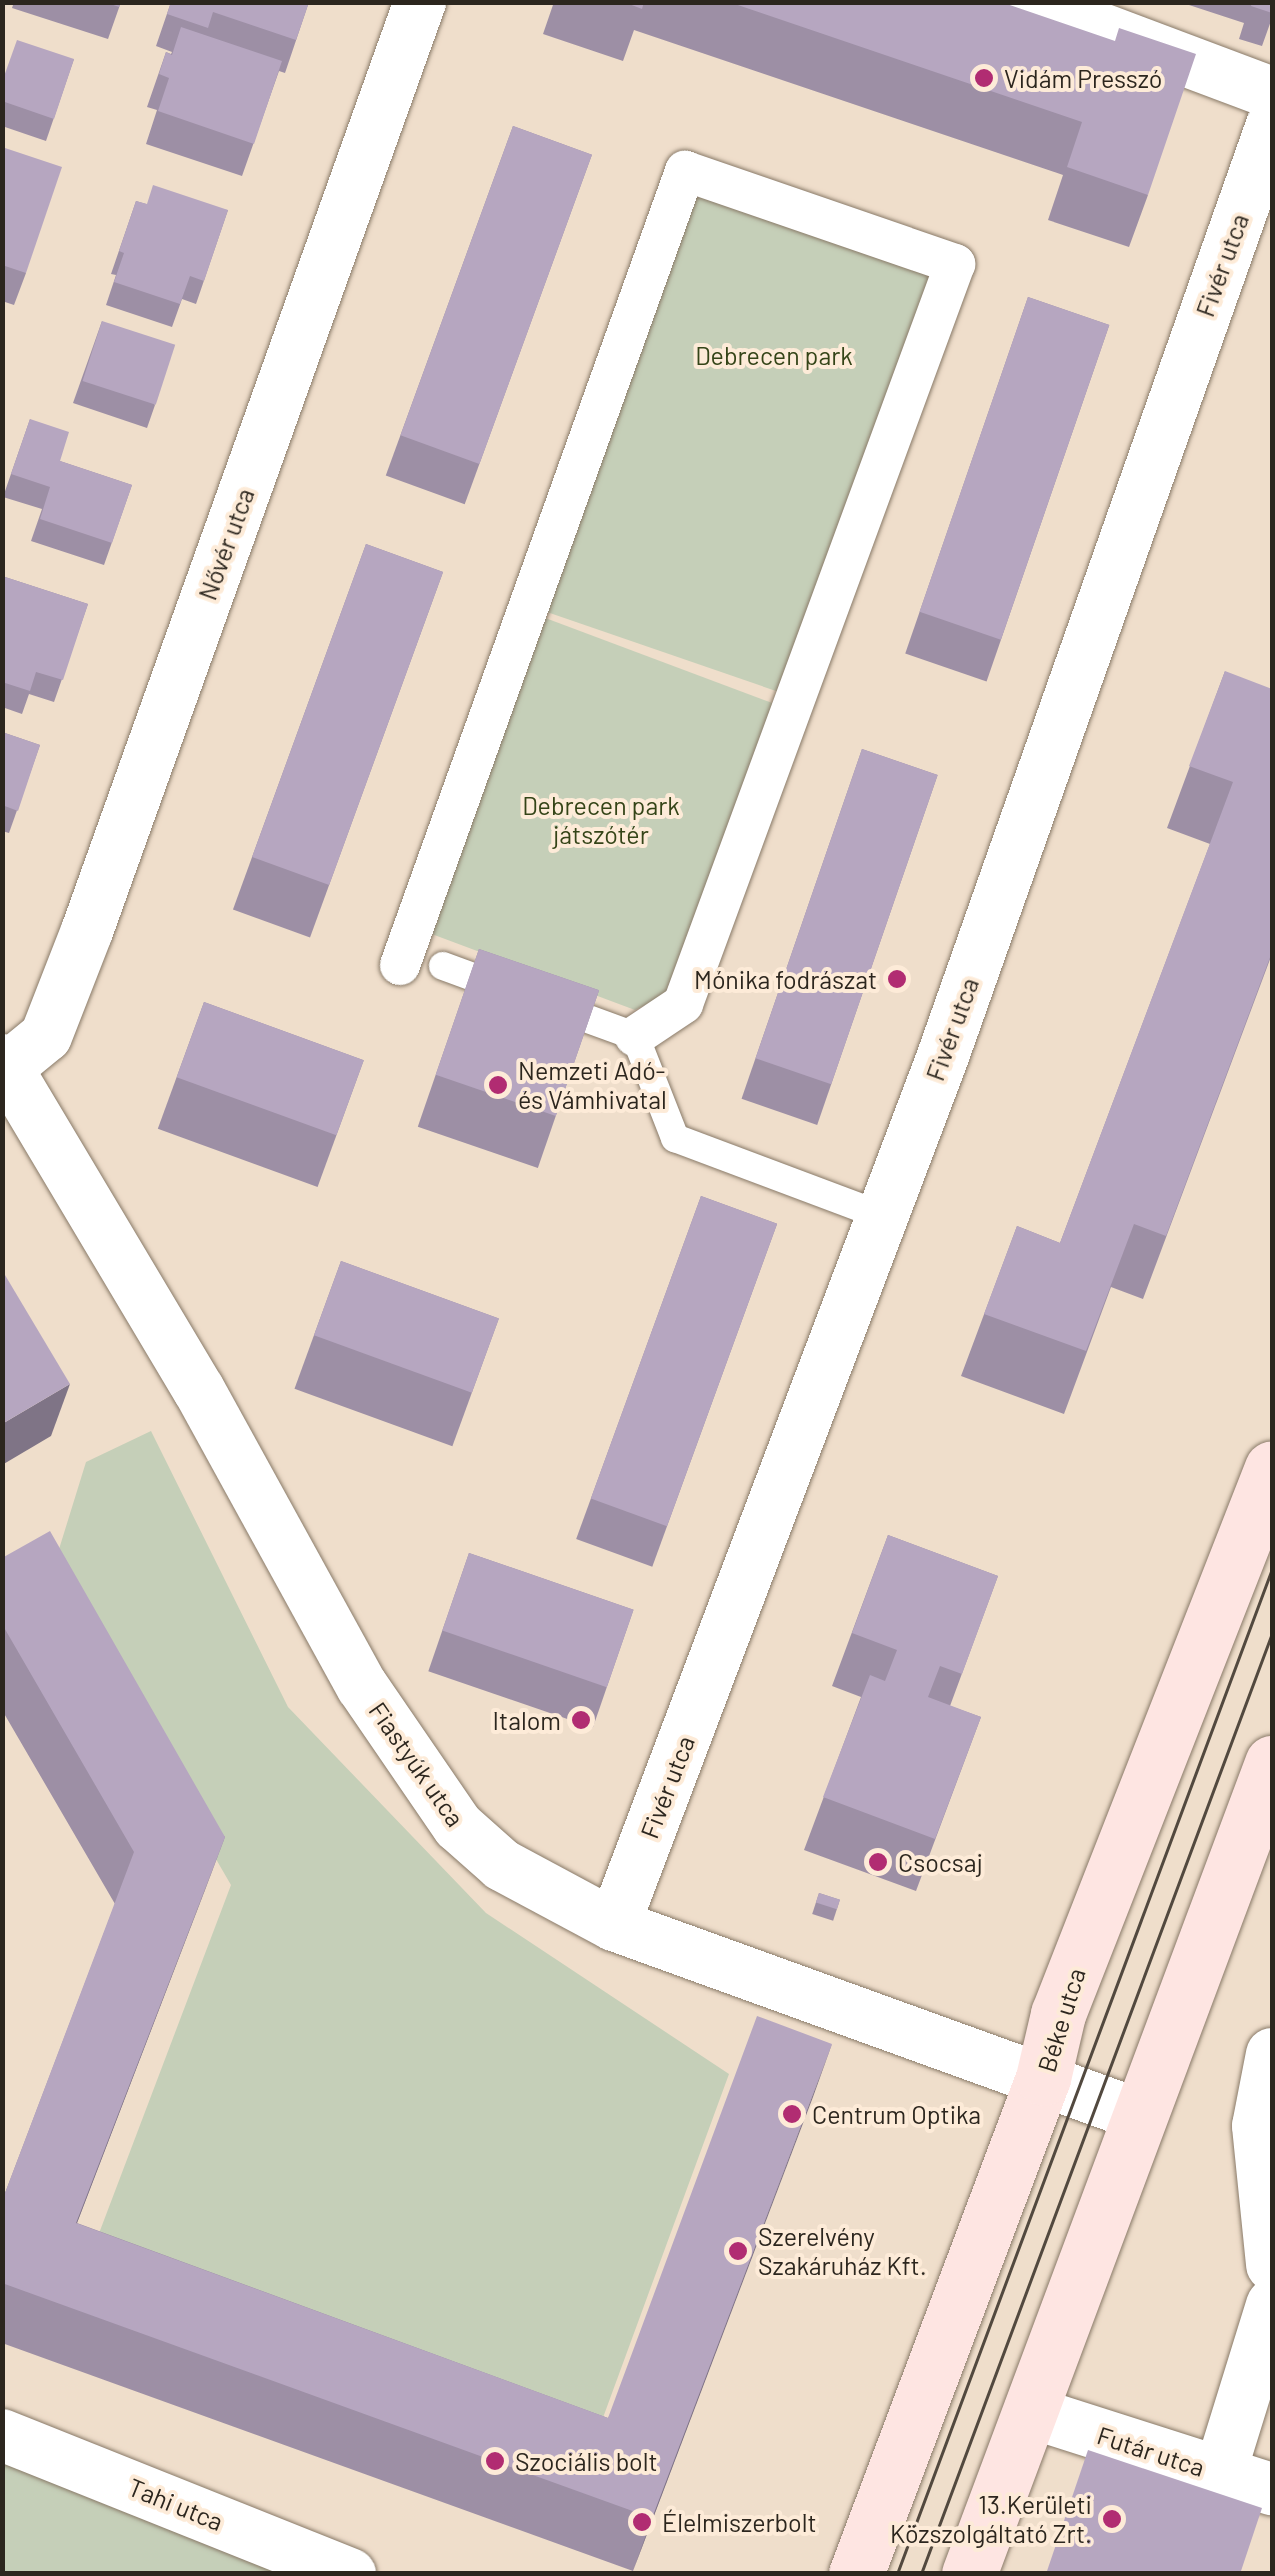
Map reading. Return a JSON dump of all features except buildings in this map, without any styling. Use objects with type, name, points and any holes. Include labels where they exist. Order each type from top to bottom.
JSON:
[{"type":"main road","name":"Béke utca","points":[[856,2574],[1043,2078],[1058,2014],[1272,1468]]},
{"type":"main road","points":[[969,2574],[1139,2115],[1167,2055],[1272,1764]]},
{"type":"street","name":"Nővér utca","points":[[5,1064],[46,1036],[420,2]]},
{"type":"street","points":[[1030,2],[1272,93]]},
{"type":"street","name":"Fivér utca","points":[[614,1925],[882,1216],[1272,126]]},
{"type":"street","points":[[400,964],[685,171],[955,264],[683,1004],[635,1036]]},
{"type":"street","name":"Fiastyúk utca","points":[[5,1064],[199,1390],[362,1686],[458,1826],[502,1865],[614,1925],[1139,2115]]},
{"type":"street","points":[[1272,2054],[1258,2126],[1272,2264]]},
{"type":"street","points":[[1220,2473],[1272,2305]]},
{"type":"street","name":"Futár utca","points":[[1030,2412],[1272,2490]]},
{"type":"street","name":"Tahi utca","points":[[2,2435],[350,2574]]},
{"type":"lane","points":[[444,966],[635,1036],[675,1138],[882,1216]]},
{"type":"green space","name":"Debrecen park","points":[[685,171],[955,264],[805,701],[535,608]]},
{"type":"green space","name":"Debrecen park játszótér","points":[[540,616],[775,704],[671,992],[635,1010],[429,933]]},
{"type":"green space","points":[[151,1431],[288,1707],[486,1913],[729,2074],[586,2464],[87,2265],[231,1885],[51,1575],[86,1462]]},
{"type":"green space","points":[[2,2435],[350,2573],[3,2573]]},
{"type":"tram line","points":[[897,2574],[1272,1569]]},
{"type":"tram line","points":[[921,2574],[1272,1633]]},
{"type":"place","name":"Vidám Presszó","points":[[984,78]]},
{"type":"place","name":"Mónika fodrászat","points":[[897,979]]},
{"type":"place","name":"Nemzeti Adó- és Vámhivatal","points":[[498,1085]]},
{"type":"place","name":"Italom","points":[[581,1720]]},
{"type":"place","name":"Csocsaj","points":[[878,1862]]},
{"type":"place","name":"Centrum Optika","points":[[792,2114]]},
{"type":"place","name":"Szerelvény Szakáruház Kft.","points":[[738,2251]]},
{"type":"place","name":"Szociális bolt","points":[[495,2461]]},
{"type":"place","name":"13.Kerületi Közszolgáltató Zrt.","points":[[1112,2519]]},
{"type":"place","name":"Élelmiszerbolt","points":[[642,2522]]}]
